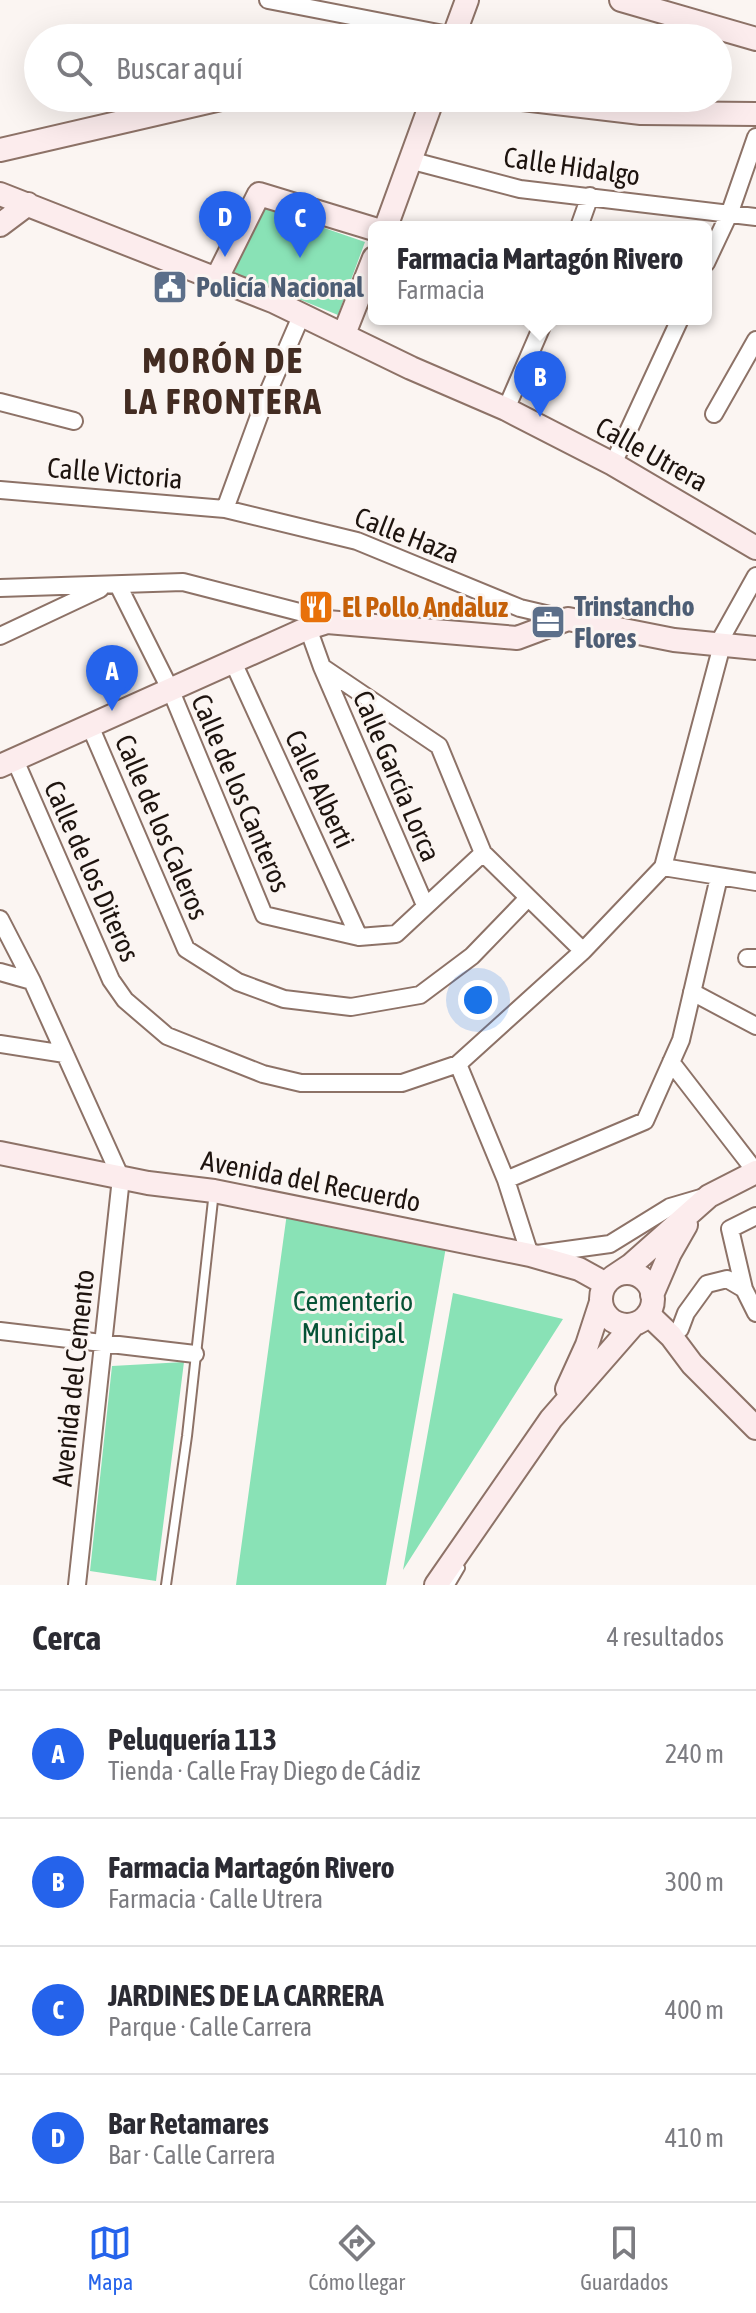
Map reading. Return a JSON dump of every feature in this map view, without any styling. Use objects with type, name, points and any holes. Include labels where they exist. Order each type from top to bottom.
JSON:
[{"type":"street","points":[[268,0],[389,24]]},
{"type":"street","points":[[459,24],[467,0]]},
{"type":"street","points":[[621,0],[704,24]]},
{"type":"street","points":[[732,32],[756,39]]},
{"type":"street","points":[[0,150],[164,112]]},
{"type":"street","points":[[388,221],[428,112]]},
{"type":"street","points":[[633,112],[756,114]]},
{"type":"street","points":[[712,250],[730,212],[756,137]]},
{"type":"street","name":"Calle Hidalgo","points":[[409,160],[520,189],[756,217]]},
{"type":"street","name":"Calle Utrera","points":[[0,194],[302,314],[411,368],[506,409],[613,464],[756,548]]},
{"type":"street","points":[[217,278],[259,194],[368,227]]},
{"type":"street","points":[[581,221],[590,196]]},
{"type":"street","points":[[0,225],[28,204]]},
{"type":"street","points":[[344,334],[368,273]]},
{"type":"street","points":[[225,509],[266,397],[302,314]]},
{"type":"street","points":[[506,409],[542,325]]},
{"type":"street","points":[[613,464],[677,325]]},
{"type":"street","points":[[714,414],[756,340]]},
{"type":"street","points":[[0,402],[74,421]]},
{"type":"street","name":"Calle Victoria","points":[[0,490],[225,509]]},
{"type":"street","name":"Calle Haza","points":[[225,509],[357,541],[520,608],[568,619]]},
{"type":"street","points":[[671,1062],[756,1172],[709,1196],[670,1207],[610,1244],[530,1255],[506,1180],[458,1064],[583,951],[663,867],[720,644],[756,576]]},
{"type":"street","points":[[0,588],[183,582],[307,614],[317,625]]},
{"type":"street","points":[[0,636],[113,585]]},
{"type":"street","name":"Calle de los Canteros","points":[[113,585],[171,691],[264,915],[359,937]]},
{"type":"street","points":[[8,763],[317,625],[517,638],[568,619],[674,640],[756,648]]},
{"type":"street","name":"Calle García Lorca","points":[[317,625],[322,667],[425,905]]},
{"type":"street","name":"Calle Alberti","points":[[233,662],[359,937]]},
{"type":"street","points":[[322,667],[439,746],[483,853],[583,951]]},
{"type":"street","name":"Calle de los Caleros","points":[[90,726],[186,949],[238,982],[284,999],[351,1007],[420,995],[472,956],[528,898]]},
{"type":"street","name":"Calle de los Diteros","points":[[8,763],[101,960],[125,1000],[167,1036],[263,1074],[301,1083],[402,1083],[458,1064]]},
{"type":"street","points":[[359,937],[396,934],[483,853]]},
{"type":"street","points":[[663,867],[756,882]]},
{"type":"street","points":[[506,1180],[645,1121],[681,1040],[719,877]]},
{"type":"street","points":[[0,919],[32,981],[121,1178]]},
{"type":"street","points":[[0,972],[32,981]]},
{"type":"street","points":[[692,992],[756,1026]]},
{"type":"street","points":[[0,1044],[65,1054]]},
{"type":"street","name":"Avenida del Recuerdo","points":[[0,1153],[121,1178],[214,1191],[530,1255],[579,1269],[607,1288]]},
{"type":"street","name":"Avenida del Cemento","points":[[77,1585],[121,1178]]},
{"type":"street","points":[[645,1311],[619,1324],[612,1321],[607,1316],[607,1288],[709,1196]]},
{"type":"street","points":[[436,1585],[551,1419],[645,1311],[670,1253],[684,1228],[709,1196]]},
{"type":"street","points":[[756,1216],[730,1229],[744,1289],[756,1313]]},
{"type":"street","points":[[551,1419],[587,1345],[607,1288],[621,1274],[638,1276],[650,1287],[645,1311]]},
{"type":"street","points":[[671,1336],[680,1329],[686,1313],[707,1284],[727,1279],[744,1289]]},
{"type":"street","points":[[645,1311],[756,1428]]},
{"type":"street","points":[[0,1331],[195,1354]]},
{"type":"lane","points":[[166,1585],[187,1436],[214,1191]]},
{"type":"lane","points":[[450,1585],[466,1558],[461,1549]]},
{"type":"green space","points":[[260,206],[365,242],[338,315],[234,273]]},
{"type":"green space","name":"Cementerio Municipal","points":[[287,1213],[446,1247],[386,1585],[236,1585]]},
{"type":"green space","points":[[453,1293],[563,1319],[403,1570]]},
{"type":"green space","points":[[184,1362],[156,1581],[90,1571],[112,1366]]},
{"type":"place","name":"Bar Retamares","points":[[225,257]]},
{"type":"place","name":"JARDINES DE LA CARRERA","points":[[300,258]]},
{"type":"place","name":"Policía Nacional","points":[[170,287]]},
{"type":"place","name":"Farmacia Martagón Rivero","points":[[540,417]]},
{"type":"place","name":"El Pollo Andaluz","points":[[316,607]]},
{"type":"place","name":"Trinstancho Flores","points":[[548,622]]},
{"type":"place","name":"Peluquería 113","points":[[112,711]]},
{"type":"district","name":"MORÓN DE LA FRONTERA","points":[[223,380]]}]
